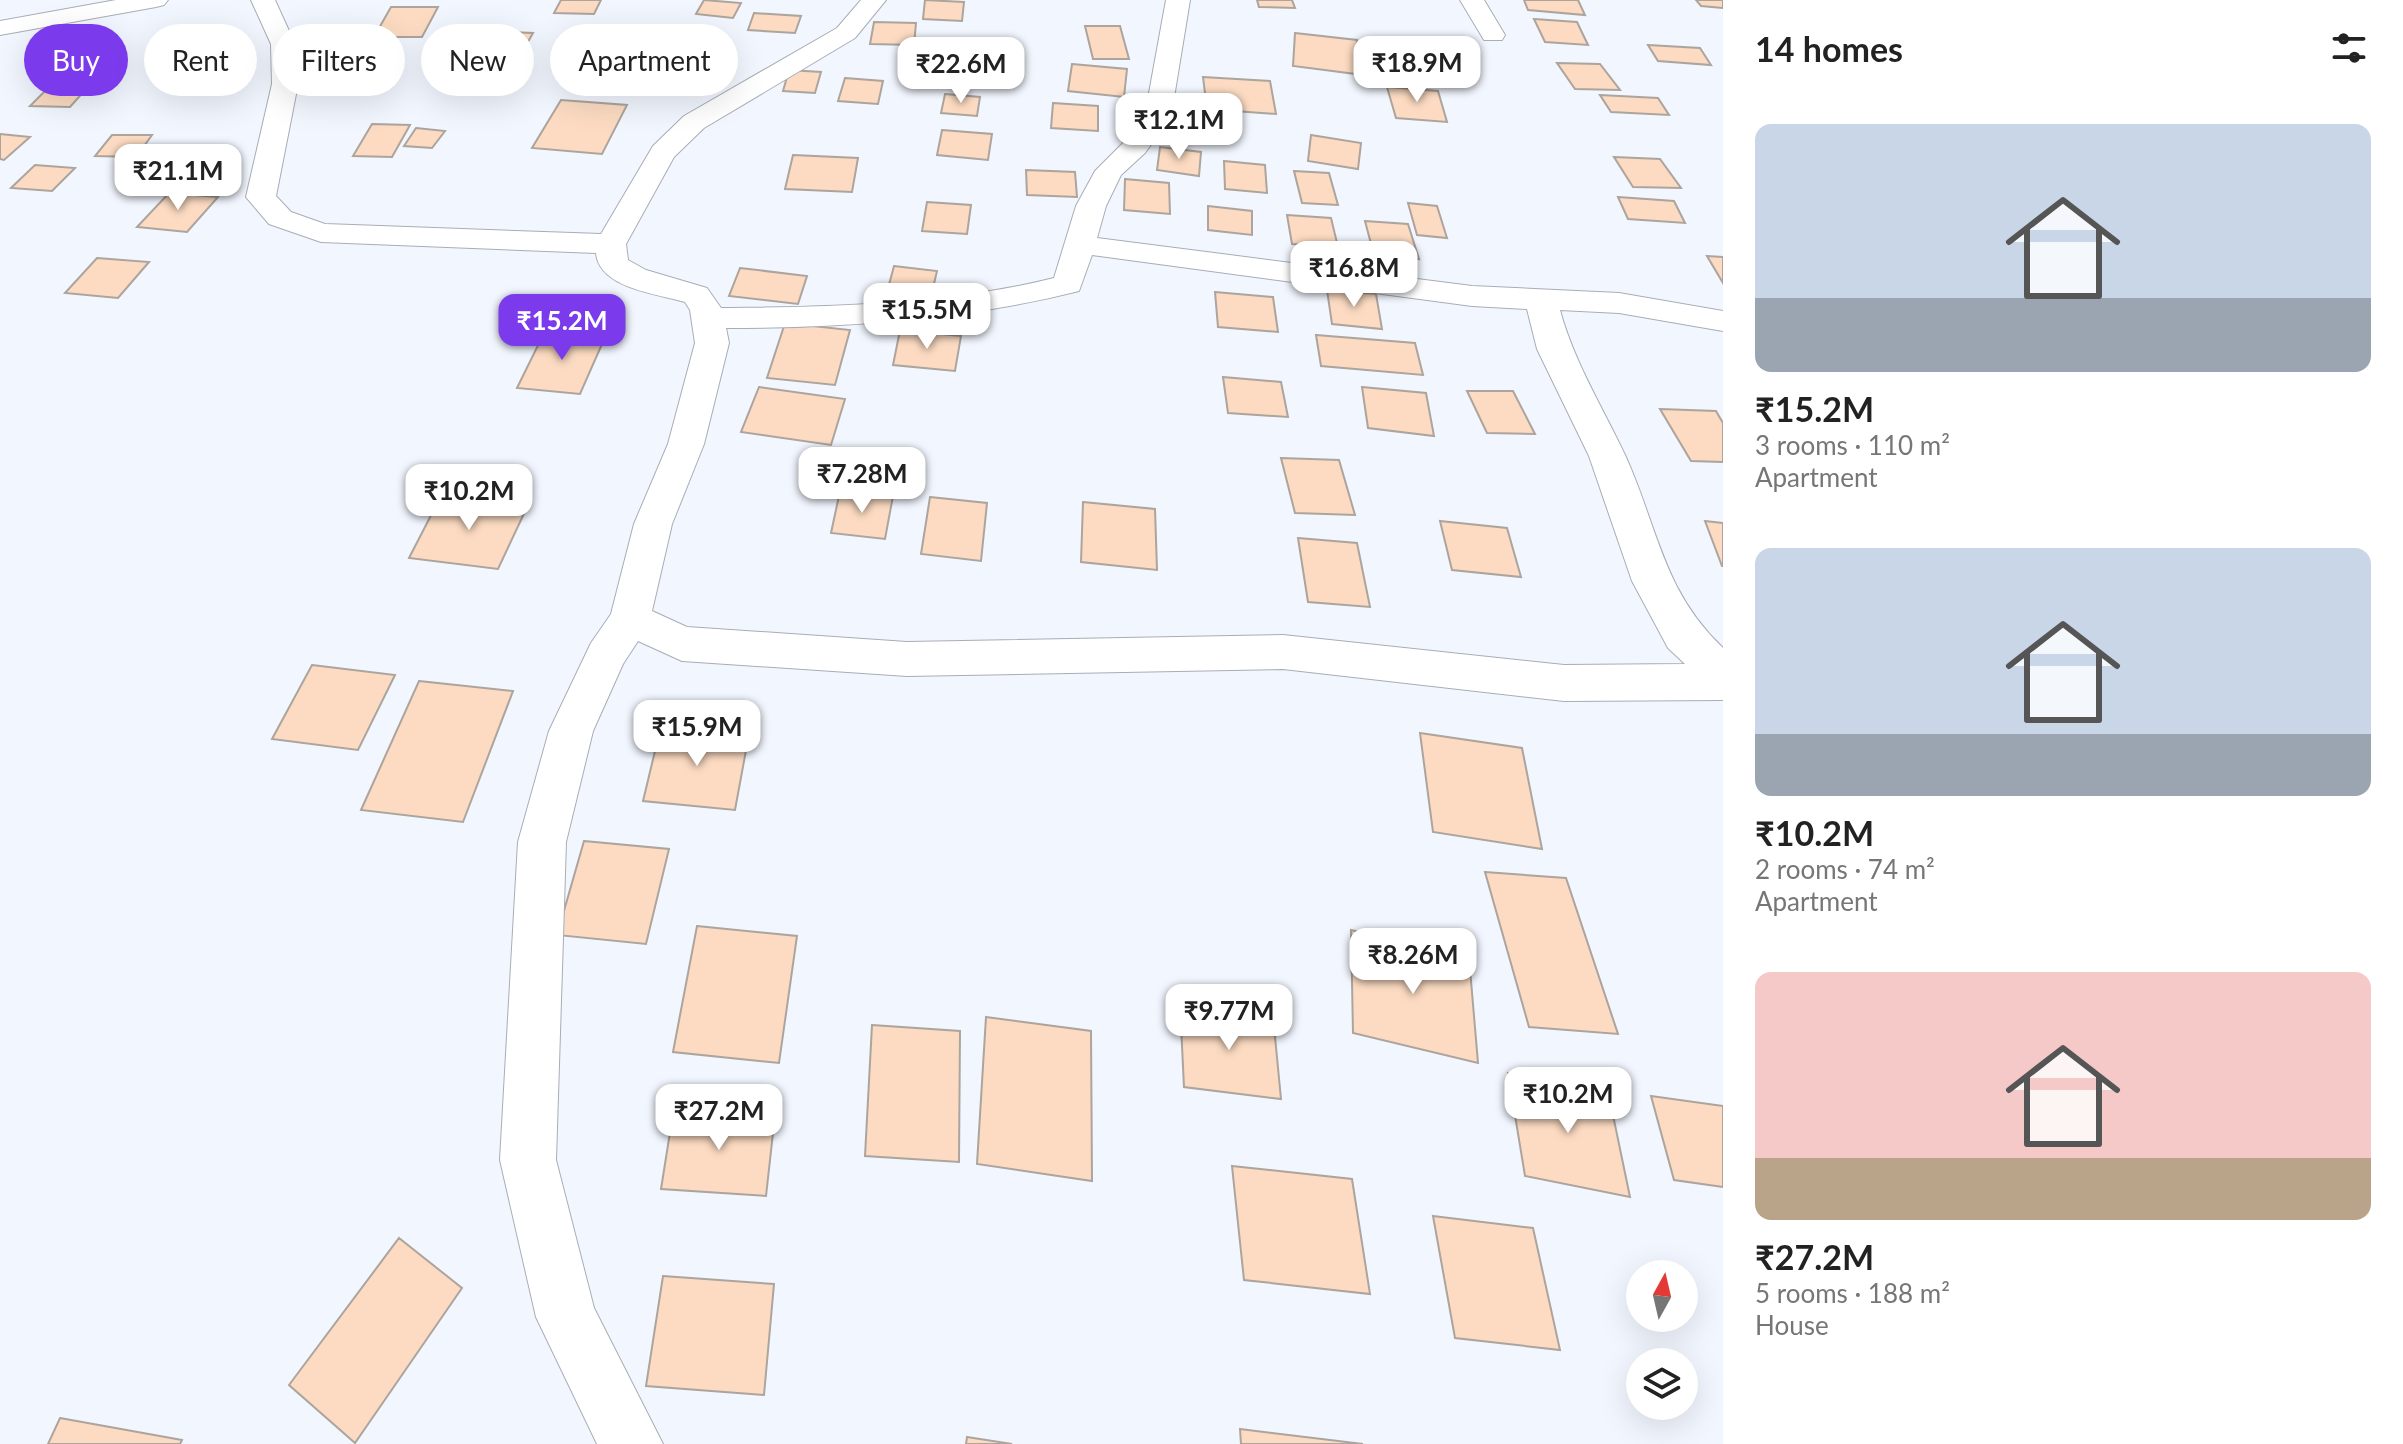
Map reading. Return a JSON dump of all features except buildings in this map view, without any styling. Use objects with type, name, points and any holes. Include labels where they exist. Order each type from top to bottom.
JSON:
[{"type":"street","points":[[0,28],[156,0]]},
{"type":"street","points":[[263,0],[283,44],[285,84],[261,197],[280,218],[321,233],[611,244]]},
{"type":"street","points":[[631,1444],[566,1317],[528,1160],[542,842],[571,731],[606,655],[630,619],[653,524],[686,444],[712,343],[706,310],[696,295],[635,277],[613,264],[611,244],[663,152],[694,122],[846,33],[874,0]]},
{"type":"street","points":[[707,318],[837,314],[1021,297],[1068,284],[1091,206],[1109,171],[1135,147],[1158,116],[1178,0]]},
{"type":"street","points":[[1472,0],[1493,35]]},
{"type":"street","points":[[1079,244],[1247,268],[1541,301],[1619,303],[1723,321]]},
{"type":"street","points":[[1541,301],[1554,349],[1607,456],[1652,581],[1683,636],[1723,675]]},
{"type":"street","points":[[630,619],[682,644],[907,659],[1283,652],[1564,683],[1723,682]]}]
